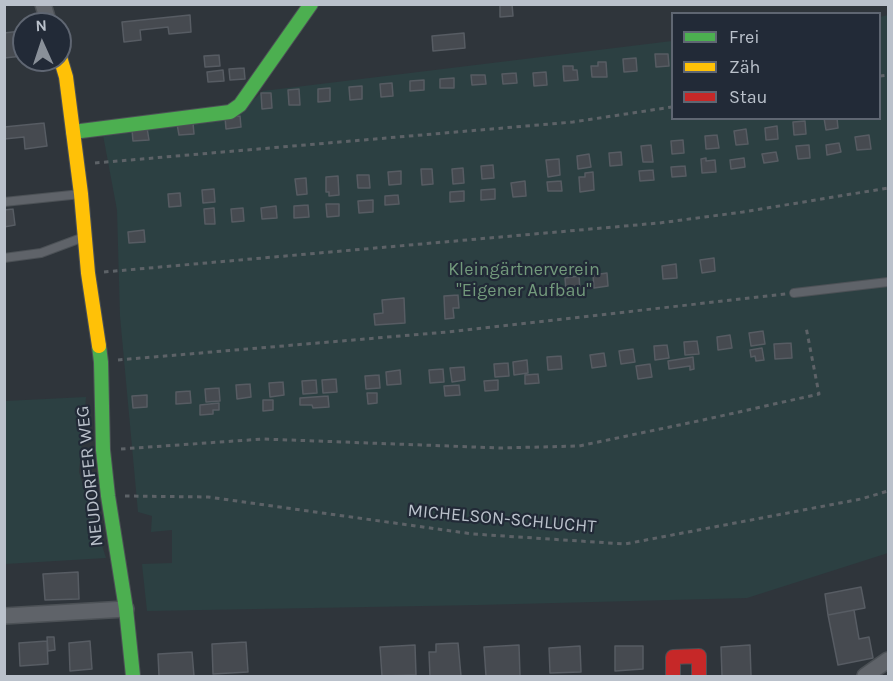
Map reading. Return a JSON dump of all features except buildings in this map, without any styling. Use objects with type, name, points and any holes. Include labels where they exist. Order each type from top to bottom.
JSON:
[{"type":"street","points":[[73,132],[230,112],[240,105],[311,4]]},
{"type":"street","name":"NEUDORFER WEG","points":[[64,72],[101,362],[103,450],[108,495],[126,609],[133,676]]},
{"type":"street","points":[[4,616],[126,609]]},
{"type":"street","points":[[673,676],[673,657],[699,656],[699,676]]},
{"type":"street","points":[[865,676],[888,660]]},
{"type":"lane","points":[[4,202],[81,194]]},
{"type":"lane","points":[[4,258],[41,253],[84,237]]},
{"type":"lane","points":[[794,293],[888,282]]},
{"type":"path","points":[[78,165],[573,122],[671,107]]},
{"type":"path","points":[[88,273],[659,223],[743,212],[888,188]]},
{"type":"path","points":[[101,362],[447,332],[794,293]]},
{"type":"path","points":[[103,450],[263,439],[501,448],[579,446],[819,394],[806,327]]},
{"type":"path","name":"MICHELSON-SCHLUCHT","points":[[108,495],[208,497],[473,534],[625,544],[861,500],[888,490]]},
{"type":"green space","name":"Kleingärtnerverein \"Eigener Aufbau\"","points":[[888,15],[888,553],[747,598],[147,611],[142,564],[172,563],[172,530],[151,532],[152,516],[138,512],[120,316],[117,210],[103,135],[238,114],[263,91],[671,41],[671,120],[881,120],[881,17]]},
{"type":"green space","points":[[86,397],[79,472],[106,558],[5,564],[5,401]]},
{"type":"traffic: fast","points":[[73,132],[230,112],[240,105],[311,4]]},
{"type":"traffic: fast","points":[[99,346],[103,450],[126,609],[133,676]]},
{"type":"traffic: slow","points":[[64,72],[99,346]]},
{"type":"traffic: jam","points":[[673,676],[673,657],[699,656],[699,676]]}]
